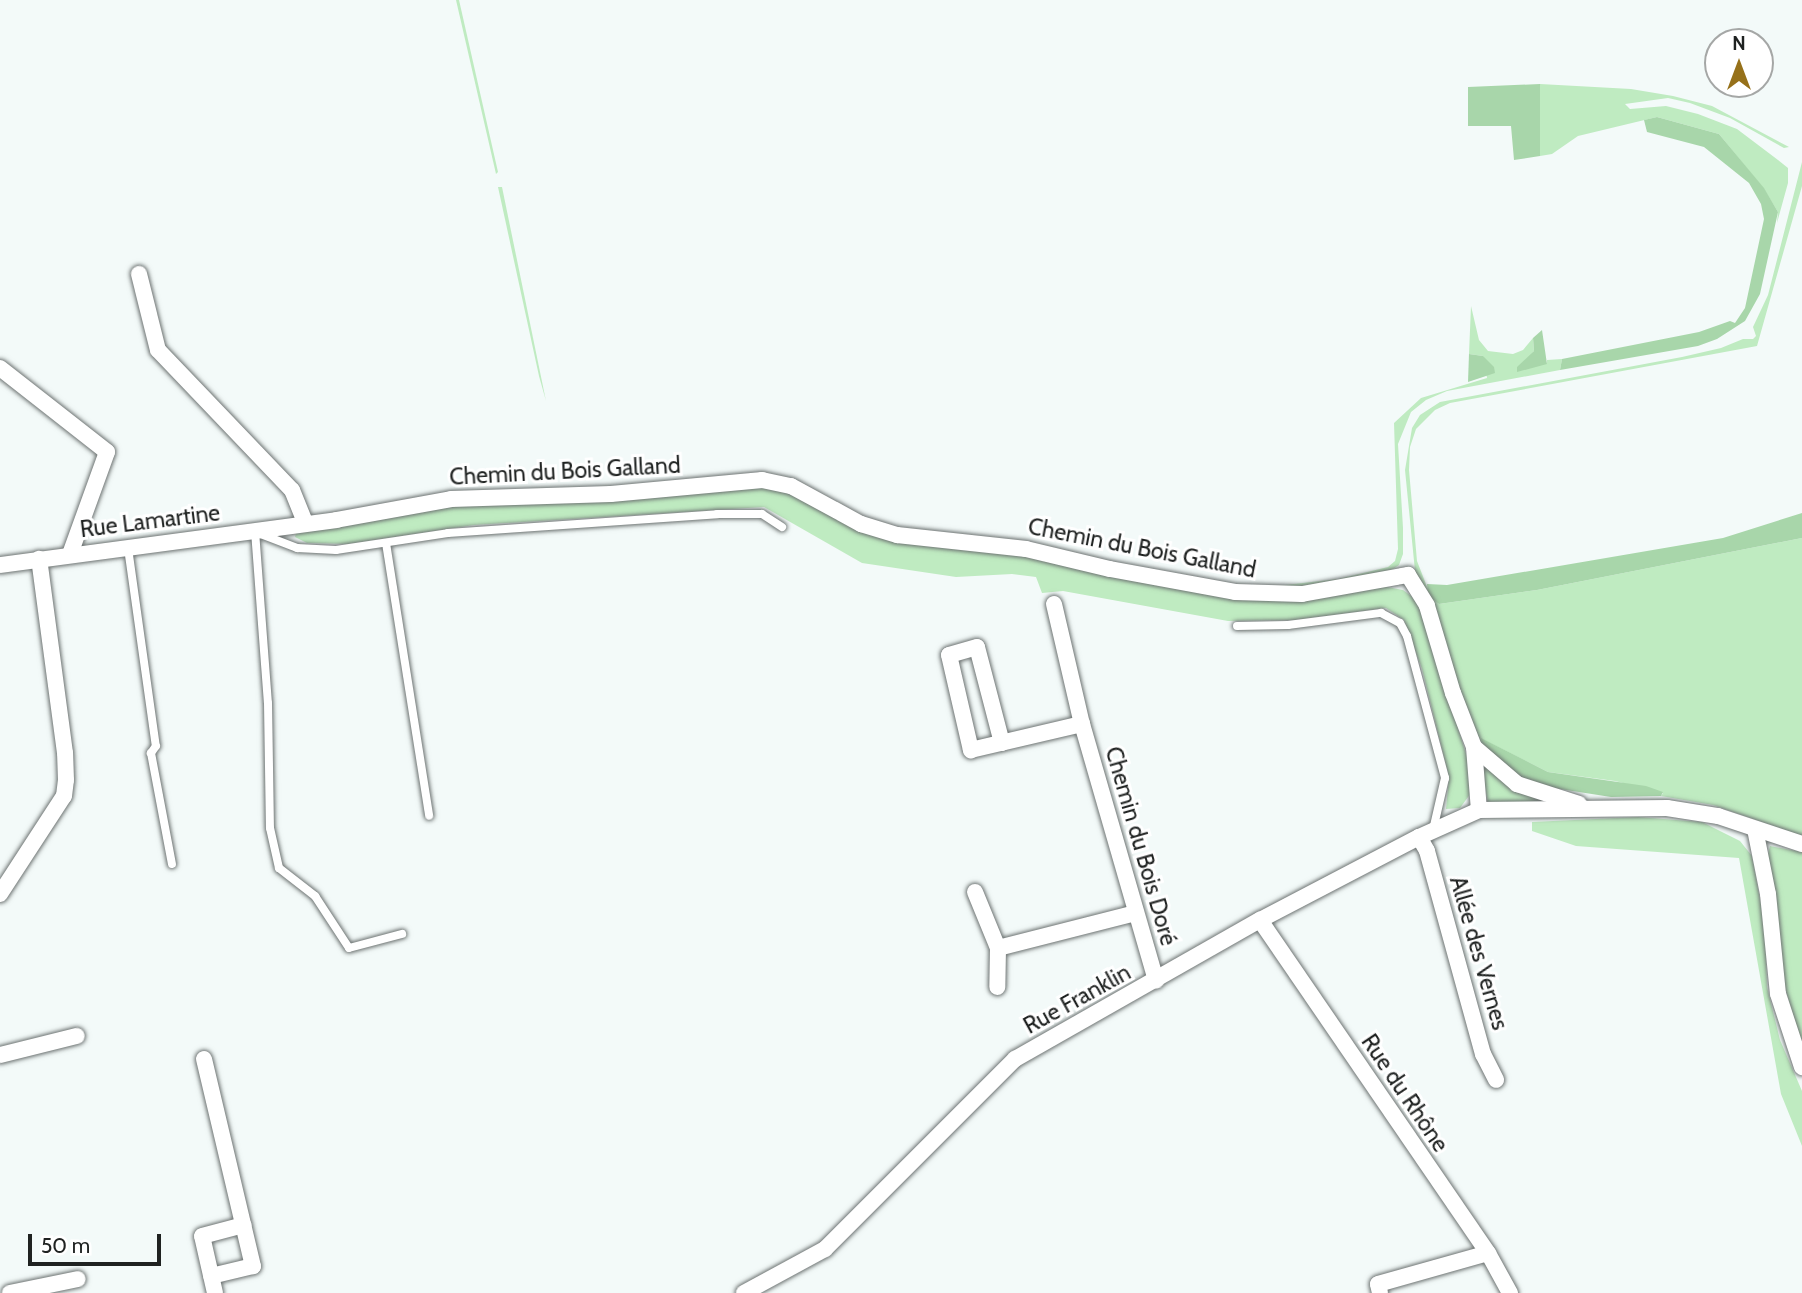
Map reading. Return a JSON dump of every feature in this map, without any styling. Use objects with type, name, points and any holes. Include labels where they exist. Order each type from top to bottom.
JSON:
[{"type":"street","points":[[139,274],[158,350],[292,490],[305,523]]},
{"type":"street","points":[[0,368],[107,452],[70,554]]},
{"type":"street","name":"Chemin du Bois Galland","points":[[305,523],[471,496],[611,494],[762,480],[790,486],[860,524],[897,536],[1026,549],[1122,572],[1235,592],[1302,594],[1408,575],[1427,606],[1453,692],[1475,747],[1479,810]]},
{"type":"street","name":"Rue Lamartine","points":[[0,565],[305,523]]},
{"type":"street","points":[[0,894],[64,796],[66,780],[65,753],[39,559]]},
{"type":"street","name":"Chemin du Bois Doré","points":[[1054,604],[1082,724],[1156,981]]},
{"type":"street","name":"Chemin du Bois Doré","points":[[1002,743],[977,647],[948,655],[971,750],[1002,743],[1082,724]]},
{"type":"street","points":[[1475,747],[1487,761],[1517,784],[1591,807]]},
{"type":"street","points":[[1479,810],[1591,807],[1692,810],[1802,844]]},
{"type":"street","name":"Rue Franklin","points":[[744,1293],[825,1249],[1016,1059],[1260,920],[1426,833],[1479,810]]},
{"type":"street","points":[[1755,829],[1768,894],[1778,994],[1802,1067]]},
{"type":"street","name":"Allée des Vernes","points":[[1426,833],[1427,851],[1483,1054],[1496,1080]]},
{"type":"street","points":[[975,892],[998,948],[997,987]]},
{"type":"street","points":[[998,948],[1135,913]]},
{"type":"street","name":"Rue du Rhône","points":[[1260,920],[1488,1253],[1510,1293]]},
{"type":"street","points":[[0,1055],[77,1036]]},
{"type":"street","points":[[204,1059],[253,1266],[211,1276]]},
{"type":"street","points":[[215,1293],[202,1236],[244,1225]]},
{"type":"street","points":[[1380,1293],[1378,1284],[1488,1253]]},
{"type":"street","points":[[10,1293],[78,1279]]},
{"type":"lane","points":[[255,531],[277,542],[316,550],[479,530],[738,513],[762,514],[782,527]]},
{"type":"lane","points":[[255,531],[268,704],[270,828],[279,868],[315,896],[349,948],[401,934]]},
{"type":"lane","points":[[386,542],[429,816]]},
{"type":"lane","points":[[128,548],[156,746],[150,753],[172,864]]},
{"type":"lane","points":[[1237,625],[1288,625],[1381,613],[1400,622],[1407,636],[1445,778],[1426,833]]},
{"type":"green space","points":[[456,0],[459,0],[498,172],[496,174]]},
{"type":"green space","points":[[1540,84],[1631,89],[1673,96],[1712,106],[1789,147],[1784,148],[1730,118],[1690,103],[1668,98],[1625,104],[1630,109],[1666,106],[1698,114],[1737,129],[1778,160],[1788,168],[1788,183],[1777,223],[1778,212],[1764,189],[1719,134],[1657,117],[1578,136],[1552,154],[1540,156]]},
{"type":"green space","points":[[1540,84],[1540,156],[1514,160],[1511,126],[1468,126],[1468,87]]},
{"type":"green space","points":[[1657,117],[1719,134],[1764,188],[1778,212],[1760,294],[1745,321],[1717,339],[1698,346],[1560,370],[1562,359],[1699,332],[1730,321],[1735,323],[1745,308],[1764,219],[1761,204],[1749,183],[1704,147],[1647,132],[1644,120]]},
{"type":"green space","points":[[1802,162],[1802,186],[1757,346],[1450,403],[1435,410],[1416,429],[1410,447],[1409,470],[1417,561],[1429,592],[1439,604],[1537,590],[1802,538],[1802,836],[1713,805],[1661,796],[1663,793],[1615,781],[1548,772],[1482,739],[1483,745],[1477,739],[1415,571],[1405,470],[1412,428],[1420,415],[1440,402],[1682,357],[1721,348],[1743,339],[1753,339],[1756,336],[1753,327],[1768,295]]},
{"type":"green space","points":[[498,187],[502,187],[546,401],[539,376]]},
{"type":"green space","points":[[1471,306],[1479,340],[1488,351],[1513,354],[1523,350],[1533,338],[1534,351],[1529,357],[1547,364],[1547,360],[1562,359],[1560,370],[1447,391],[1426,400],[1411,412],[1398,444],[1403,528],[1403,554],[1399,565],[1390,571],[1304,587],[1276,586],[1338,579],[1388,567],[1395,561],[1398,549],[1394,423],[1421,398],[1487,378],[1483,356],[1469,354]]},
{"type":"green space","points":[[1542,330],[1547,364],[1517,372],[1517,367],[1534,351],[1533,338]]},
{"type":"green space","points":[[1469,354],[1483,356],[1494,367],[1495,373],[1468,382]]},
{"type":"green space","points":[[741,486],[779,488],[862,532],[1029,554],[1228,597],[1387,587],[1403,590],[1414,598],[1422,612],[1471,770],[1471,793],[1460,808],[1446,809],[1449,777],[1422,669],[1404,620],[1386,608],[1296,620],[1228,621],[1063,591],[1042,593],[1036,577],[1012,574],[956,577],[862,563],[764,507],[474,525],[348,544],[307,543],[295,537],[296,533],[435,507]]},
{"type":"green space","points":[[1802,513],[1802,538],[1537,590],[1439,604],[1428,595],[1427,584],[1447,585],[1723,538]]},
{"type":"green space","points":[[1481,738],[1548,772],[1646,786],[1663,792],[1661,796],[1611,797],[1547,787],[1528,781],[1503,766],[1483,745]]},
{"type":"green space","points":[[1480,762],[1554,802],[1488,802]]},
{"type":"green space","points":[[1638,817],[1702,822],[1740,841],[1752,856],[1765,927],[1767,987],[1780,1040],[1802,1091],[1802,1146],[1781,1094],[1739,858],[1576,846],[1532,831],[1532,822]]},
{"type":"green space","points":[[1770,846],[1802,852],[1802,1050],[1784,983],[1767,859]]}]
